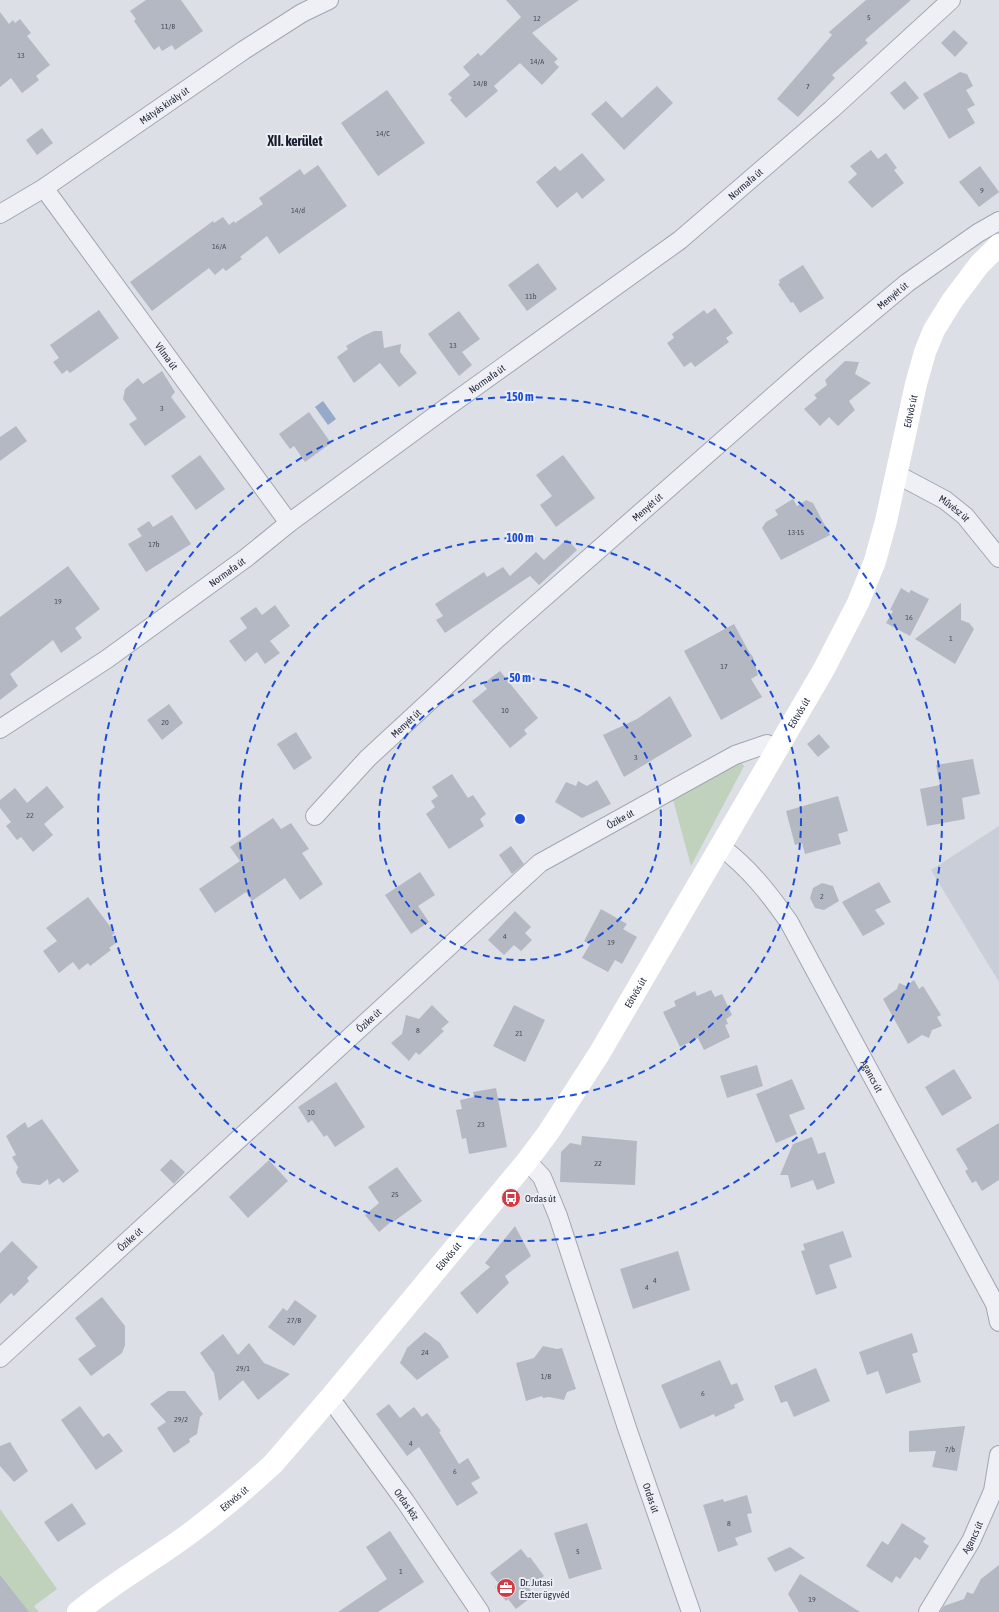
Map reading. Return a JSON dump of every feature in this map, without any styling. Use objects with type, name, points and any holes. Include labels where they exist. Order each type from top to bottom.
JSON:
[{"type":"street","name":"Mátyás király út","points":[[0,214],[44,188],[244,50],[302,13],[329,0]]},
{"type":"street","name":"Normafa út","points":[[0,730],[106,659],[246,558],[289,523],[680,240],[832,109],[952,0]]},
{"type":"street","name":"Vilma út","points":[[44,188],[289,523]]},
{"type":"street","name":"Menyét út","points":[[316,816],[368,758],[498,638],[805,368],[907,283],[978,233],[999,221]]},
{"type":"street","name":"Eötvös út","points":[[81,1611],[105,1591],[193,1531],[247,1488],[273,1464],[330,1398],[527,1161],[548,1133],[599,1054],[824,669],[858,603],[876,561],[916,384],[925,352],[934,330],[952,301],[979,265],[999,245]]},
{"type":"street","name":"Művész út","points":[[896,474],[945,500],[965,516],[999,558]]},
{"type":"street","name":"Őzike út","points":[[0,1358],[540,863],[735,755],[768,744],[777,749]]},
{"type":"street","name":"Agancs út","points":[[720,846],[748,869],[774,900],[789,922],[995,1304],[999,1322]]},
{"type":"street","name":"Ordas út","points":[[527,1161],[542,1177],[558,1216],[691,1612]]},
{"type":"street","name":"Ordas köz","points":[[330,1398],[405,1501],[480,1612]]},
{"type":"street","name":"Agancs út","points":[[928,1612],[971,1541],[993,1491],[999,1455]]},
{"type":"shaded area","points":[[999,826],[999,982],[931,870]]},
{"type":"green space","points":[[740,761],[744,766],[691,866],[672,796]]},
{"type":"green space","points":[[0,1509],[57,1589],[34,1606],[39,1612],[0,1612]]},
{"type":"water","points":[[323,401],[336,419],[328,425],[315,407]]},
{"type":"building","points":[[146,0],[181,0],[203,31],[175,50],[172,45],[162,51],[159,46],[154,50],[134,21],[136,19],[130,11]]},
{"type":"building","points":[[506,0],[579,0],[532,33],[558,59],[554,62],[559,67],[542,85],[520,63],[494,86],[498,91],[466,118],[450,100],[452,98],[448,94],[470,75],[463,67],[478,53],[481,56],[521,17]]},
{"type":"building","points":[[866,0],[911,0],[865,40],[868,43],[832,75],[835,78],[798,117],[777,99],[832,35],[829,32]]},
{"type":"building","points":[[0,12],[9,24],[13,20],[15,23],[20,19],[31,33],[27,36],[50,65],[36,76],[39,80],[22,93],[11,78],[0,87]]},
{"type":"building","points":[[954,30],[968,43],[955,57],[941,43]]},
{"type":"building","points":[[960,72],[967,74],[973,86],[966,90],[975,105],[967,109],[975,123],[949,139],[923,94]]},
{"type":"building","points":[[905,81],[919,98],[904,110],[890,93]]},
{"type":"building","points":[[657,86],[673,103],[624,150],[591,114],[606,101],[622,118]]},
{"type":"building","points":[[387,90],[425,143],[378,176],[341,123]]},
{"type":"building","points":[[42,128],[53,143],[37,155],[26,140]]},
{"type":"building","points":[[871,150],[878,159],[886,153],[897,168],[894,170],[904,183],[872,208],[848,182],[857,174],[850,166]]},
{"type":"building","points":[[582,153],[605,180],[582,199],[577,192],[557,208],[536,182],[555,166],[560,171]]},
{"type":"building","points":[[318,165],[347,206],[279,254],[267,236],[240,257],[242,259],[226,271],[223,268],[215,275],[209,268],[152,311],[130,282],[213,221],[214,223],[223,217],[229,225],[234,221],[235,223],[263,204],[259,198],[300,169],[304,175]]},
{"type":"building","points":[[980,166],[999,192],[979,207],[959,182]]},
{"type":"building","points":[[538,263],[557,289],[527,311],[508,285]]},
{"type":"building","points":[[803,265],[824,298],[800,313],[778,284],[780,283],[779,280]]},
{"type":"building","points":[[715,308],[733,333],[726,338],[729,342],[695,367],[691,362],[684,367],[667,343],[674,338],[672,334],[704,310],[707,314]]},
{"type":"building","points":[[99,310],[119,338],[70,373],[67,370],[62,374],[53,362],[59,358],[50,345]]},
{"type":"building","points":[[459,311],[480,339],[462,352],[472,365],[459,376],[428,334]]},
{"type":"building","points":[[374,331],[382,331],[384,348],[401,344],[400,352],[417,373],[399,387],[380,363],[354,383],[337,357],[348,349],[346,346]]},
{"type":"building","points":[[845,361],[859,362],[855,374],[871,383],[849,401],[855,410],[838,426],[829,417],[820,426],[804,409],[817,398],[814,395],[827,385],[825,380]]},
{"type":"building","points":[[162,371],[175,392],[171,397],[186,417],[145,446],[129,424],[137,419],[123,399],[125,389],[138,378],[143,384]]},
{"type":"building","points":[[309,412],[331,443],[305,462],[294,446],[290,449],[279,434]]},
{"type":"building","points":[[16,426],[27,441],[0,461],[0,437]]},
{"type":"building","points":[[200,455],[225,489],[196,510],[171,476]]},
{"type":"building","points":[[563,455],[595,498],[556,527],[540,505],[552,496],[536,475]]},
{"type":"building","points":[[793,499],[797,506],[806,500],[813,503],[830,535],[781,560],[762,528],[766,522],[778,515],[775,510]]},
{"type":"building","points":[[172,515],[191,544],[146,572],[128,544],[142,536],[137,529],[149,521],[153,527]]},
{"type":"building","points":[[567,539],[577,550],[539,585],[530,576],[445,633],[436,620],[443,616],[435,604],[484,572],[487,577],[503,567],[510,576],[536,552],[544,560]]},
{"type":"building","points":[[68,566],[100,609],[75,628],[82,638],[61,653],[53,640],[10,674],[18,686],[0,700],[0,617]]},
{"type":"building","points":[[901,588],[909,593],[911,590],[929,599],[910,636],[886,623],[893,611],[890,610]]},
{"type":"building","points":[[961,603],[961,620],[969,623],[974,629],[955,664],[915,639]]},
{"type":"building","points":[[275,605],[290,626],[270,641],[280,653],[265,664],[257,652],[245,662],[229,641],[247,628],[240,618],[256,607],[262,615]]},
{"type":"building","points":[[734,624],[753,657],[758,675],[751,679],[762,697],[721,720],[684,651]]},
{"type":"building","points":[[500,671],[538,718],[524,730],[527,734],[510,748],[472,701],[487,689],[483,684]]},
{"type":"building","points":[[670,696],[692,736],[624,777],[603,735],[637,719]]},
{"type":"building","points":[[169,704],[183,723],[162,740],[147,720]]},
{"type":"building","points":[[296,732],[312,758],[294,770],[277,744]]},
{"type":"building","points":[[819,734],[830,747],[818,757],[807,744]]},
{"type":"building","points":[[973,759],[980,794],[962,798],[965,819],[927,826],[920,789],[940,785],[936,765]]},
{"type":"building","points":[[452,774],[468,798],[473,795],[486,814],[480,819],[484,826],[449,849],[426,814],[435,807],[431,801],[438,796],[432,787]]},
{"type":"building","points":[[597,780],[611,804],[582,818],[555,802],[566,782],[576,786],[578,781],[587,786]]},
{"type":"building","points":[[47,786],[64,807],[44,824],[53,835],[33,852],[21,837],[17,840],[6,826],[11,822],[0,808],[0,800],[15,788],[27,803]]},
{"type":"building","points":[[838,796],[848,831],[838,834],[841,844],[805,854],[802,843],[795,845],[786,811]]},
{"type":"building","points":[[273,818],[281,829],[291,823],[309,849],[302,853],[323,884],[300,900],[285,878],[252,901],[246,892],[215,913],[199,889],[240,861],[230,847]]},
{"type":"building","points":[[511,846],[524,864],[512,874],[499,855]]},
{"type":"building","points":[[420,872],[435,895],[418,906],[429,922],[411,934],[385,895]]},
{"type":"building","points":[[879,882],[891,902],[875,910],[885,924],[863,936],[842,902]]},
{"type":"building","points":[[822,883],[833,886],[839,901],[824,910],[815,908],[810,898],[813,888]]},
{"type":"building","points":[[88,897],[115,933],[112,935],[117,942],[109,948],[111,950],[90,966],[88,963],[79,970],[73,962],[59,973],[43,951],[57,941],[46,928]]},
{"type":"building","points":[[601,909],[627,924],[623,929],[637,937],[622,964],[615,960],[608,972],[582,958],[590,944],[584,941]]},
{"type":"building","points":[[515,911],[531,927],[525,933],[532,940],[521,951],[514,945],[504,955],[488,940]]},
{"type":"building","points":[[914,980],[919,989],[923,986],[941,1015],[937,1017],[942,1026],[932,1030],[929,1038],[922,1035],[908,1044],[883,999],[897,989],[899,983],[906,986]]},
{"type":"building","points":[[711,990],[715,997],[722,994],[732,1015],[726,1019],[728,1024],[725,1025],[730,1037],[704,1050],[698,1038],[680,1047],[663,1012],[676,1006],[674,1001],[695,991],[697,996]]},
{"type":"building","points":[[432,1005],[449,1022],[441,1029],[444,1031],[419,1055],[416,1052],[409,1061],[391,1043],[402,1034],[406,1015],[419,1019]]},
{"type":"building","points":[[514,1005],[545,1020],[525,1062],[493,1046]]},
{"type":"building","points":[[757,1065],[763,1086],[727,1098],[720,1076]]},
{"type":"building","points":[[954,1069],[972,1098],[942,1116],[925,1087]]},
{"type":"building","points":[[792,1079],[805,1109],[789,1115],[797,1134],[776,1143],[756,1094]]},
{"type":"building","points":[[336,1082],[365,1127],[335,1147],[327,1135],[324,1137],[312,1120],[308,1123],[298,1107]]},
{"type":"building","points":[[496,1088],[507,1147],[469,1154],[466,1138],[462,1139],[456,1110],[462,1109],[460,1100],[474,1097],[473,1092]]},
{"type":"building","points":[[42,1119],[79,1171],[63,1183],[59,1178],[49,1185],[48,1179],[40,1185],[22,1183],[16,1173],[18,1167],[12,1157],[16,1155],[6,1136],[25,1122],[28,1128]]},
{"type":"building","points":[[999,1123],[999,1180],[982,1191],[976,1181],[972,1183],[965,1171],[968,1169],[956,1149]]},
{"type":"building","points":[[582,1136],[637,1141],[635,1185],[560,1182],[561,1152],[570,1143],[581,1145]]},
{"type":"building","points":[[812,1137],[818,1154],[825,1152],[835,1183],[817,1190],[813,1180],[791,1188],[788,1175],[780,1175],[793,1144]]},
{"type":"building","points":[[171,1159],[185,1172],[174,1184],[160,1170]]},
{"type":"building","points":[[269,1160],[288,1181],[248,1218],[229,1197]]},
{"type":"building","points":[[397,1167],[422,1201],[393,1222],[392,1221],[379,1232],[365,1215],[379,1203],[368,1187]]},
{"type":"building","points":[[515,1226],[531,1256],[505,1276],[509,1283],[477,1314],[460,1293],[490,1267],[485,1263]]},
{"type":"building","points":[[843,1231],[852,1257],[829,1265],[837,1288],[816,1295],[801,1251],[805,1250],[803,1244]]},
{"type":"building","points":[[12,1241],[38,1267],[27,1278],[29,1281],[14,1296],[11,1293],[0,1304],[0,1253]]},
{"type":"building","points":[[678,1251],[690,1290],[633,1309],[620,1269]]},
{"type":"building","points":[[102,1297],[125,1326],[125,1345],[122,1353],[91,1376],[78,1359],[96,1346],[75,1318]]},
{"type":"building","points":[[295,1300],[317,1316],[294,1346],[268,1327],[283,1308],[287,1311]]},
{"type":"building","points":[[425,1332],[440,1343],[449,1357],[417,1380],[400,1363],[407,1348]]},
{"type":"building","points":[[912,1333],[918,1352],[912,1354],[921,1382],[886,1394],[878,1371],[867,1375],[859,1352]]},
{"type":"building","points":[[223,1334],[238,1355],[249,1343],[264,1363],[290,1374],[258,1400],[243,1380],[219,1401],[214,1373],[200,1353]]},
{"type":"building","points":[[543,1346],[557,1349],[562,1348],[576,1389],[567,1392],[564,1400],[549,1397],[543,1398],[542,1396],[526,1401],[516,1363],[534,1358]]},
{"type":"building","points":[[720,1360],[731,1385],[737,1383],[744,1400],[734,1405],[735,1408],[715,1417],[714,1414],[680,1429],[661,1385]]},
{"type":"building","points":[[816,1368],[830,1401],[794,1417],[787,1401],[781,1403],[774,1386]]},
{"type":"building","points":[[168,1391],[185,1391],[203,1414],[200,1417],[197,1434],[189,1439],[190,1442],[174,1453],[157,1428],[166,1422],[150,1404]]},
{"type":"building","points":[[389,1404],[400,1418],[414,1407],[422,1417],[427,1413],[441,1431],[439,1432],[459,1464],[468,1458],[480,1478],[471,1483],[478,1493],[457,1506],[419,1447],[407,1456],[376,1414]]},
{"type":"building","points":[[80,1406],[103,1437],[109,1433],[123,1451],[96,1470],[61,1420]]},
{"type":"building","points":[[965,1426],[957,1471],[932,1467],[936,1451],[909,1452],[909,1431]]},
{"type":"building","points":[[10,1442],[28,1471],[14,1482],[0,1466],[0,1446]]},
{"type":"building","points":[[747,1495],[752,1513],[747,1514],[752,1532],[735,1538],[738,1545],[718,1552],[703,1505],[723,1499],[724,1502]]},
{"type":"building","points":[[72,1503],[86,1524],[58,1542],[44,1522]]},
{"type":"building","points":[[587,1523],[602,1569],[569,1579],[554,1533]]},
{"type":"building","points":[[902,1523],[926,1538],[923,1542],[929,1546],[920,1560],[915,1557],[900,1579],[896,1576],[892,1583],[866,1566],[882,1541],[888,1545]]},
{"type":"building","points":[[390,1531],[424,1582],[378,1612],[338,1612],[387,1579],[366,1547]]},
{"type":"building","points":[[790,1547],[805,1558],[775,1572],[767,1558]]},
{"type":"building","points":[[521,1549],[528,1558],[530,1557],[544,1576],[529,1588],[534,1595],[516,1609],[508,1599],[506,1601],[495,1587],[499,1584],[490,1573]]},
{"type":"building","points":[[999,1565],[999,1612],[940,1612],[944,1606],[964,1599],[967,1592],[973,1594],[981,1579]]},
{"type":"building","points":[[800,1574],[860,1612],[799,1612],[788,1594]]},
{"type":"building","points":[[0,1575],[29,1612],[0,1612]]},
{"type":"place","name":"Ordas út","points":[[511,1198]]},
{"type":"place","name":"Dr. Jutasi Eszter ügyvéd","points":[[506,1588]]},
{"type":"district","name":"XII. kerület","points":[[295,141]]}]
